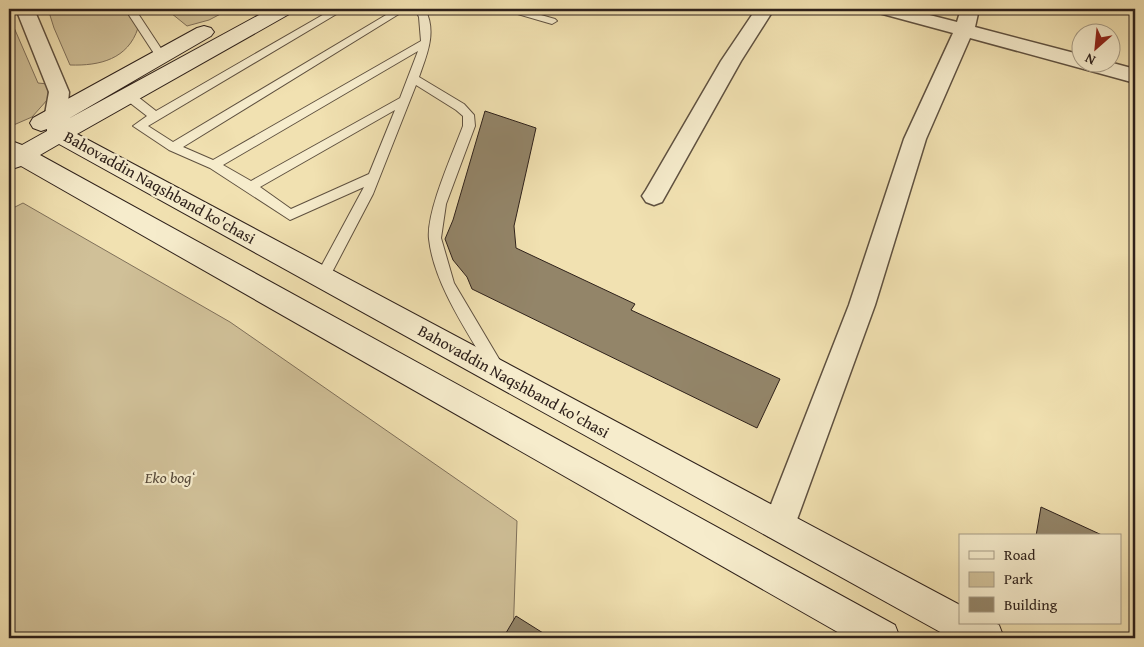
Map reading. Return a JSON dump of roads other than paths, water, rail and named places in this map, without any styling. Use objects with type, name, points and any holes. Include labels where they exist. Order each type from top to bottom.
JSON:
[{"type":"main road","points":[[247,9],[160,56],[58,124],[12,152],[882,638]]},
{"type":"main road","points":[[58,124],[129,96],[284,9]]},
{"type":"main road","name":"Bahovaddin Naqshband ko'chasi","points":[[58,124],[500,374],[959,623]]},
{"type":"main road","name":"Bahovaddin Naqshband ko'chasi","points":[[960,624],[986,638]]},
{"type":"street","points":[[25,9],[59,92],[58,124]]},
{"type":"street","points":[[654,196],[731,61],[765,9]]},
{"type":"street","points":[[886,9],[967,20],[1072,58]]},
{"type":"street","points":[[779,525],[862,305],[915,139],[967,20]]},
{"type":"street","points":[[1120,72],[1135,76]]},
{"type":"lane","points":[[130,9],[160,56]]},
{"type":"lane","points":[[340,9],[139,126],[173,147],[214,165],[251,187],[290,215],[374,177]]},
{"type":"lane","points":[[173,147],[402,9]]},
{"type":"lane","points":[[324,276],[374,177],[426,42],[424,17],[420,9]]},
{"type":"lane","points":[[510,9],[552,21]]},
{"type":"lane","points":[[214,165],[426,42]]},
{"type":"lane","points":[[413,78],[460,107],[468,115],[469,126],[440,204],[435,238],[448,284],[500,374]]},
{"type":"lane","points":[[129,96],[156,116]]},
{"type":"lane","points":[[251,187],[405,100]]},
{"type":"park label","name":"Eko bogʻ","points":[[170,477]]}]
